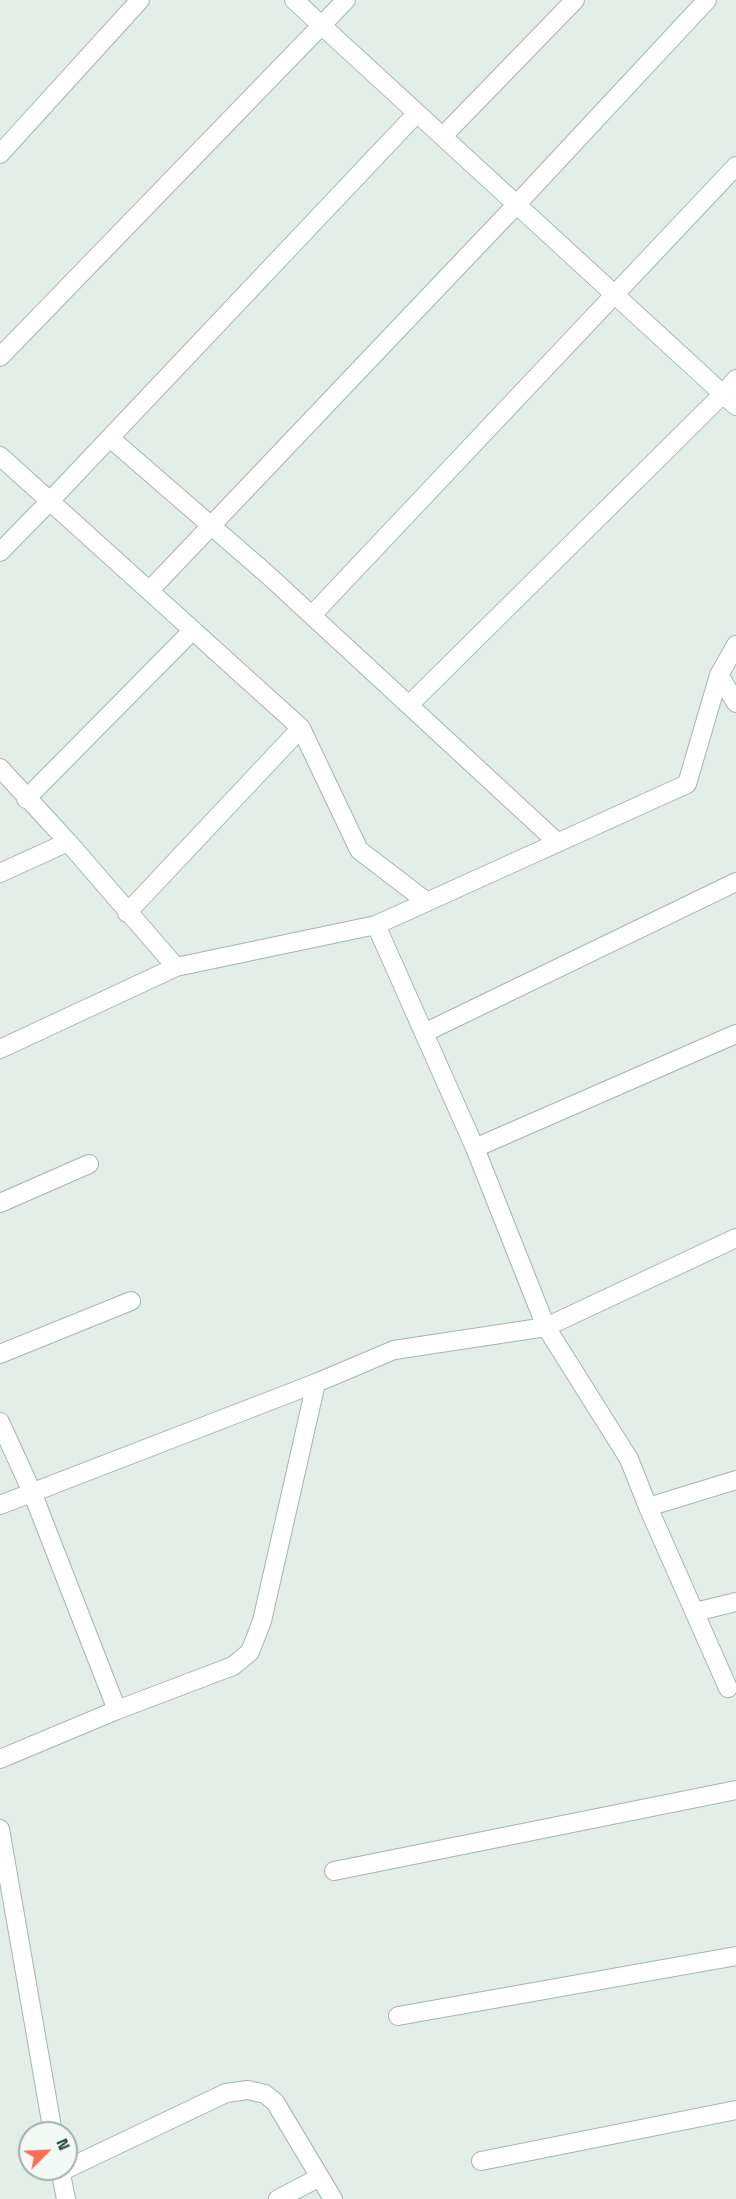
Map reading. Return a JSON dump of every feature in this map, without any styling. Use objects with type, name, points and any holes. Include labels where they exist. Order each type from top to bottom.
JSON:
[{"type":"street","points":[[0,154],[140,0]]},
{"type":"street","points":[[294,0],[729,400]]},
{"type":"street","points":[[0,357],[346,0]]},
{"type":"street","points":[[443,136],[574,0]]},
{"type":"street","points":[[149,591],[517,204],[707,0]]},
{"type":"street","points":[[0,552],[417,112]]},
{"type":"street","points":[[312,615],[736,166]]},
{"type":"street","points":[[409,705],[729,400],[736,379]]},
{"type":"street","points":[[110,438],[312,615],[558,843]]},
{"type":"street","points":[[0,456],[301,728],[359,850],[427,902]]},
{"type":"street","points":[[26,799],[193,630]]},
{"type":"street","points":[[0,1049],[176,967],[376,925],[687,784],[719,675],[736,645]]},
{"type":"street","points":[[719,675],[736,703]]},
{"type":"street","points":[[127,913],[301,728]]},
{"type":"street","points":[[0,768],[26,799],[68,842],[176,967]]},
{"type":"street","points":[[0,873],[68,842]]},
{"type":"street","points":[[424,1033],[736,882]]},
{"type":"street","points":[[376,925],[475,1148],[546,1327],[629,1460],[728,1688]]},
{"type":"street","points":[[475,1148],[736,1034]]},
{"type":"street","points":[[0,1203],[89,1164]]},
{"type":"street","points":[[0,1505],[316,1383],[394,1350],[546,1327],[736,1238]]},
{"type":"street","points":[[0,1354],[131,1301]]},
{"type":"street","points":[[0,1760],[117,1710],[233,1666],[250,1652],[262,1621],[316,1383]]},
{"type":"street","points":[[0,1422],[32,1492],[117,1710]]},
{"type":"street","points":[[648,1507],[736,1480]]},
{"type":"street","points":[[695,1612],[736,1602]]},
{"type":"street","points":[[334,1871],[736,1790]]},
{"type":"street","points":[[0,1829],[51,2121]]},
{"type":"street","points":[[398,2016],[736,1956]]},
{"type":"street","points":[[78,2163],[226,2093],[248,2090],[265,2094],[275,2102],[333,2199]]},
{"type":"street","points":[[481,2161],[736,2110]]},
{"type":"street","points":[[278,2199],[320,2177]]},
{"type":"street","points":[[62,2181],[66,2199]]}]
